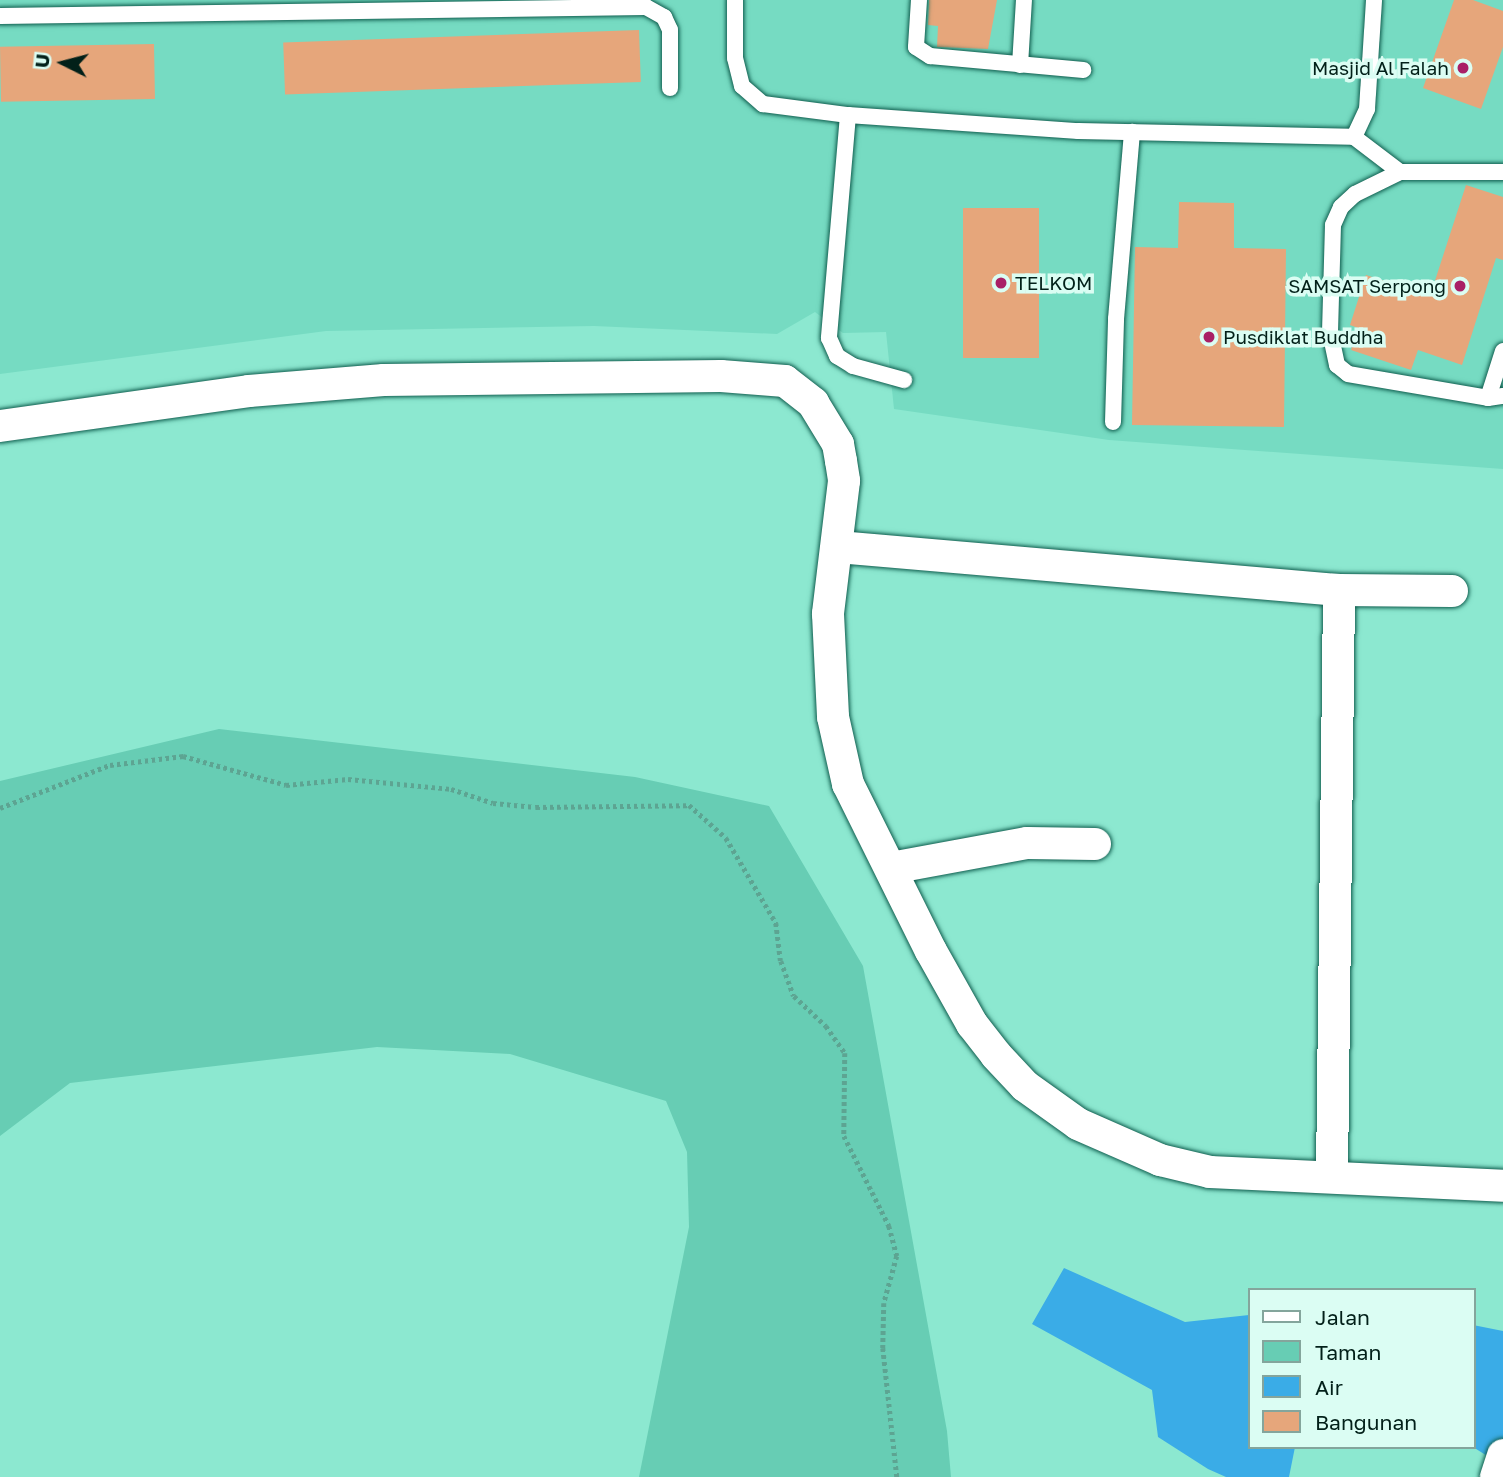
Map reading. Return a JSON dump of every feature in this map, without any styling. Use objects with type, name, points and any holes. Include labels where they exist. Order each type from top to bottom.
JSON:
[{"type":"street","points":[[0,426],[249,391],[384,380],[639,376],[773,379],[801,390],[838,444],[844,481],[828,614],[833,717],[848,784],[972,1024],[1025,1086],[1078,1124],[1160,1160],[1210,1172],[1332,1175],[1503,1186]]},
{"type":"street","points":[[838,547],[1339,590],[1452,591]]},
{"type":"street","points":[[1332,1175],[1339,590]]},
{"type":"street","points":[[891,868],[1027,843],[1095,844]]},
{"type":"street","points":[[1496,1477],[1503,1455]]},
{"type":"lane","points":[[736,0],[735,58],[742,86],[763,104],[848,115],[1132,132],[1354,137],[1400,172]]},
{"type":"lane","points":[[919,0],[916,47],[930,56],[1083,70]]},
{"type":"lane","points":[[1020,65],[1024,0]]},
{"type":"lane","points":[[1354,137],[1367,109],[1374,0]]},
{"type":"lane","points":[[0,16],[226,5],[646,7],[664,17],[670,30],[670,88]]},
{"type":"lane","points":[[848,115],[830,338],[837,356],[853,366],[904,380]]},
{"type":"lane","points":[[1113,422],[1116,319],[1132,132]]},
{"type":"lane","points":[[1503,172],[1400,172],[1355,194],[1340,207],[1334,225],[1330,332],[1337,365],[1348,374],[1496,397],[1503,351]]},
{"type":"path","points":[[0,808],[110,765],[183,756],[286,785],[348,779],[451,789],[493,803],[536,807],[689,805],[726,838],[776,923],[781,961],[794,996],[826,1027],[845,1053],[844,1136],[889,1226],[897,1256],[884,1303],[883,1348],[897,1477]]},
{"type":"shaded area","points":[[0,0],[1503,0],[1503,469],[1109,440],[894,409],[886,332],[843,333],[815,312],[777,334],[594,326],[326,331],[0,374]]},
{"type":"green space","points":[[219,729],[635,777],[769,806],[863,966],[947,1431],[951,1477],[639,1477],[689,1227],[687,1152],[666,1101],[510,1054],[377,1047],[70,1083],[0,1136],[0,781]]},
{"type":"water","points":[[1064,1268],[1185,1322],[1248,1315],[1248,1449],[1295,1449],[1289,1477],[1226,1477],[1208,1469],[1158,1437],[1152,1390],[1032,1324]]},
{"type":"water","points":[[1475,1325],[1503,1331],[1503,1466],[1475,1448]]},
{"type":"building","points":[[929,0],[997,0],[988,49],[937,47],[938,26],[928,25]]},
{"type":"building","name":"Masjid Al Falah","points":[[1454,0],[1473,0],[1503,11],[1503,47],[1481,109],[1423,88]]},
{"type":"building","points":[[639,30],[641,82],[285,94],[283,42]]},
{"type":"building","points":[[154,44],[155,99],[1,102],[0,47]]},
{"type":"building","name":"SAMSAT Serpong","points":[[1466,185],[1503,197],[1503,260],[1496,258],[1462,365],[1418,350],[1411,370],[1351,350],[1358,328],[1350,325],[1366,275],[1430,296]]},
{"type":"building","name":"Pusdiklat Buddha","points":[[1179,202],[1234,203],[1234,248],[1286,249],[1284,427],[1132,425],[1135,247],[1178,248]]},
{"type":"building","name":"TELKOM","points":[[963,208],[1039,208],[1039,358],[963,358]]},
{"type":"place","name":"Masjid Al Falah","points":[[1463,68]]},
{"type":"place","name":"TELKOM","points":[[1001,283]]},
{"type":"place","name":"SAMSAT Serpong","points":[[1460,286]]},
{"type":"place","name":"Pusdiklat Buddha","points":[[1209,337]]}]
